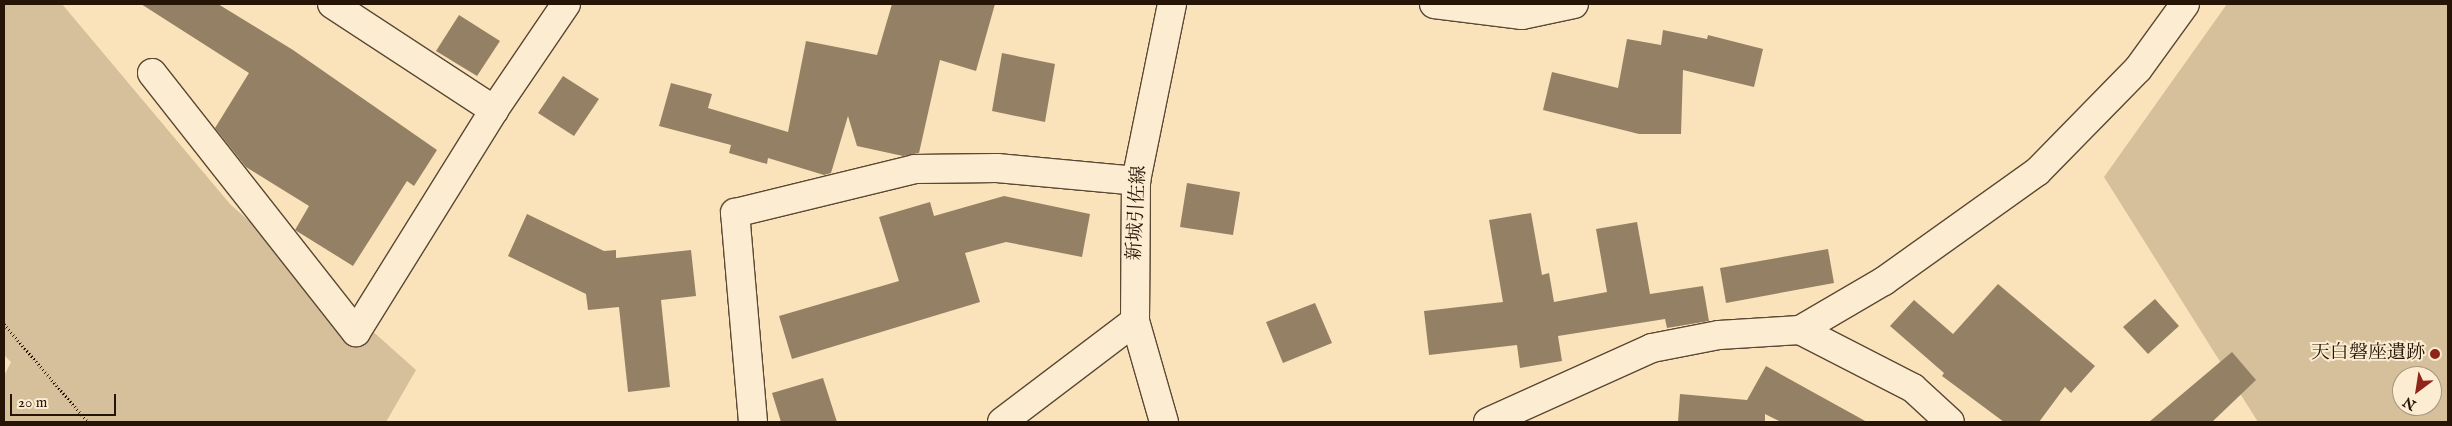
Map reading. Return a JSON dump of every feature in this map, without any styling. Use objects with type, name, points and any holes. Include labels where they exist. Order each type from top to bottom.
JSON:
[{"type":"street","points":[[332,4],[494,110]]},
{"type":"street","points":[[152,73],[356,332],[494,110],[566,4]]},
{"type":"street","points":[[1434,4],[1522,15],[1574,4]]},
{"type":"street","points":[[1488,422],[1652,348],[1719,335],[1800,330],[1884,282],[2037,172],[2138,69],[2185,4]]},
{"type":"street","name":"新城引佐線","points":[[1164,422],[1135,321],[1136,181],[1165,7]]},
{"type":"street","points":[[753,422],[734,213],[915,169],[997,168],[1136,181]]},
{"type":"street","points":[[1002,422],[1135,321]]},
{"type":"street","points":[[1800,330],[1913,388],[1950,422]]},
{"type":"path","points":[[4,324],[88,422]]},
{"type":"shaded area","points":[[4,4],[62,4],[230,204],[416,370],[386,422],[4,422],[4,376],[11,362],[4,355]]},
{"type":"shaded area","points":[[2227,4],[2448,4],[2448,422],[2258,422],[2104,177]]},
{"type":"building","points":[[141,4],[218,4],[293,50],[437,150],[414,186],[407,181],[353,266],[295,230],[309,206],[246,167],[215,128],[249,73]]},
{"type":"building","points":[[892,4],[995,4],[976,71],[940,60],[919,153],[903,156],[857,146],[848,116],[831,173],[824,175],[768,158],[767,164],[729,153],[731,145],[659,126],[671,83],[712,94],[708,108],[788,132],[806,41],[877,55]]},
{"type":"building","points":[[459,15],[500,41],[477,76],[436,51]]},
{"type":"building","points":[[1663,30],[1707,39],[1708,35],[1763,49],[1754,87],[1683,70],[1681,134],[1639,134],[1543,110],[1552,72],[1618,88],[1627,39],[1661,45]]},
{"type":"building","points":[[1002,53],[1055,64],[1045,122],[992,111]]},
{"type":"building","points":[[563,76],[599,99],[574,136],[538,113]]},
{"type":"building","points":[[1187,183],[1240,192],[1233,235],[1180,227]]},
{"type":"building","points":[[1004,196],[1090,214],[1082,257],[1006,242],[965,253],[980,302],[792,359],[779,316],[899,281],[879,217],[930,202],[934,216]]},
{"type":"building","points":[[1531,213],[1542,275],[1549,273],[1554,302],[1607,292],[1596,229],[1637,222],[1650,294],[1703,286],[1709,321],[1667,328],[1665,319],[1558,336],[1562,361],[1520,368],[1517,345],[1429,355],[1424,311],[1503,302],[1489,220]]},
{"type":"building","points":[[527,214],[604,251],[616,250],[616,258],[691,250],[696,296],[661,300],[670,387],[628,392],[619,307],[588,310],[586,294],[508,256]]},
{"type":"building","points":[[1828,249],[1834,283],[1726,303],[1720,268]]},
{"type":"building","points":[[1998,284],[2095,366],[2071,393],[2065,387],[2039,422],[2004,422],[1942,376],[1944,373],[1890,326],[1914,300],[1953,334]]},
{"type":"building","points":[[2155,299],[2179,326],[2148,354],[2123,327]]},
{"type":"building","points":[[1315,303],[1332,343],[1283,363],[1266,322]]},
{"type":"building","points":[[2232,352],[2256,380],[2212,422],[2149,422]]},
{"type":"building","points":[[1766,366],[1867,422],[1781,422],[1765,414],[1765,422],[1678,422],[1680,394],[1747,400]]},
{"type":"building","points":[[823,378],[837,422],[781,422],[772,393]]},
{"type":"place","name":"天白磐座遺跡","points":[[2435,354]]}]
